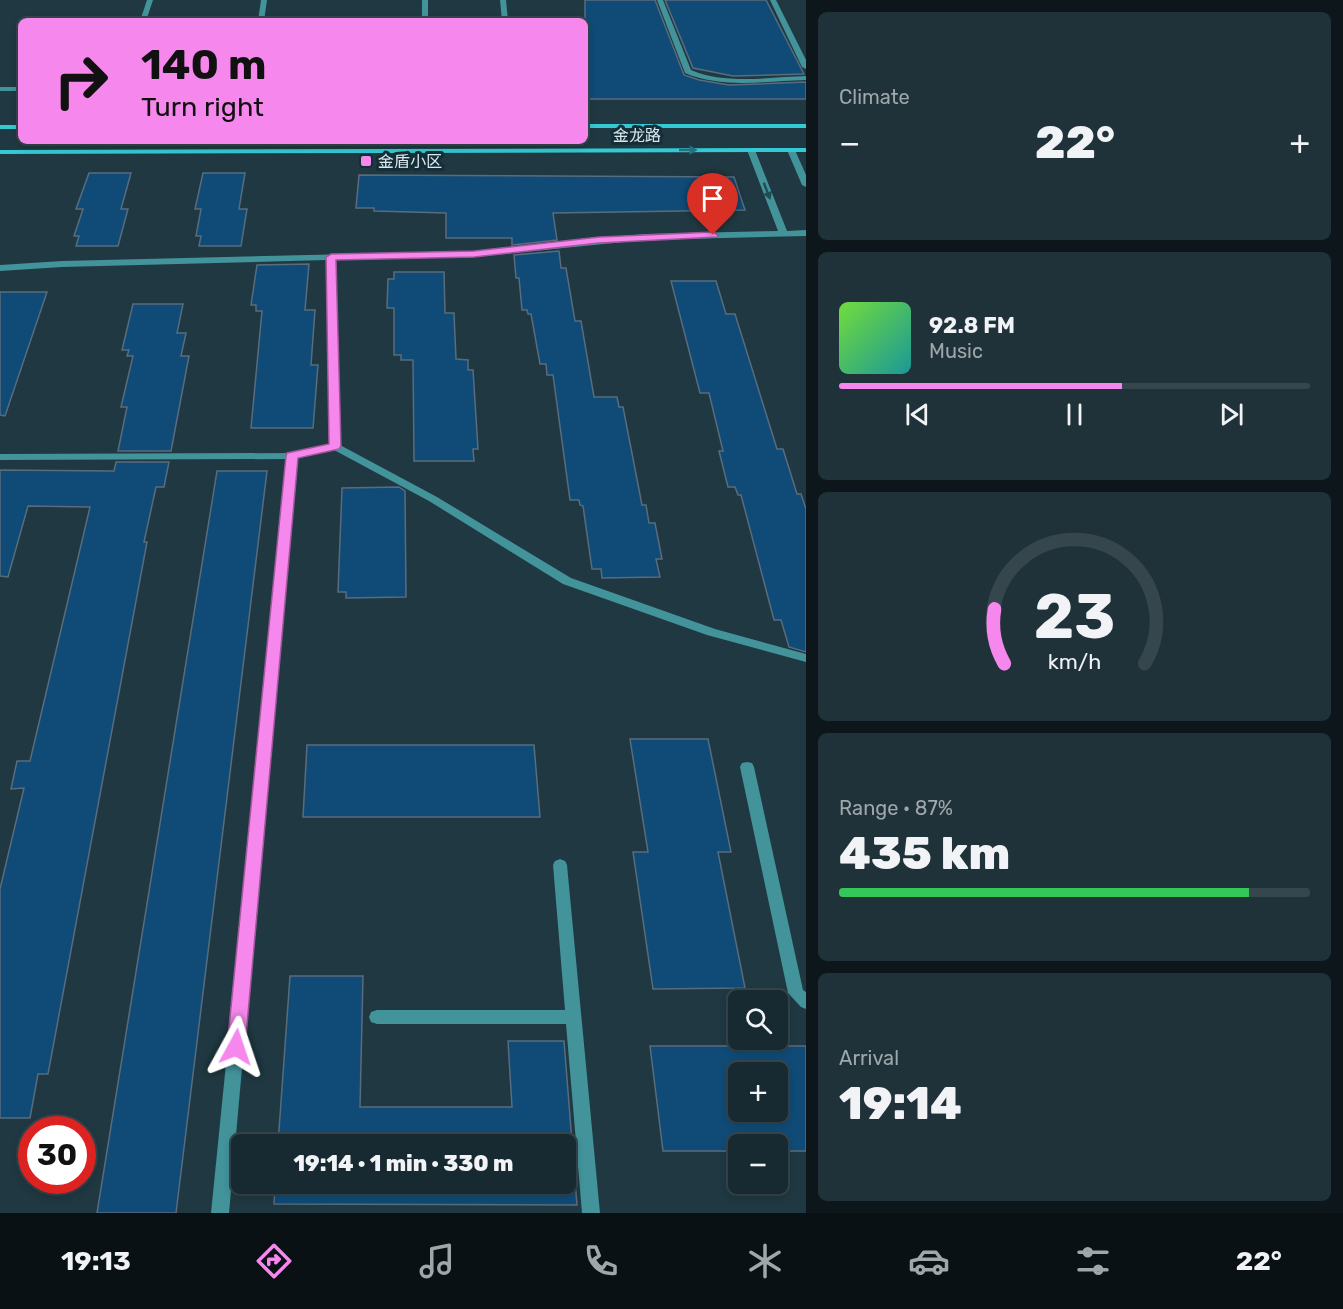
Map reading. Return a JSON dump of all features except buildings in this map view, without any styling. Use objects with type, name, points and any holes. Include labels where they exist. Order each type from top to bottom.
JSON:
[{"type":"main road","name":"金龙路","points":[[588,126],[806,126]]},
{"type":"main road","points":[[0,127],[18,127]]},
{"type":"main road","name":"金龙路","points":[[0,152],[806,150]]},
{"type":"street","points":[[144,18],[150,0]]},
{"type":"street","points":[[261,18],[264,0]]},
{"type":"street","points":[[425,0],[425,18]]},
{"type":"street","points":[[503,0],[505,18]]},
{"type":"street","points":[[660,0],[688,71],[693,74],[712,78],[806,78]]},
{"type":"street","points":[[773,0],[806,67]]},
{"type":"street","points":[[0,89],[18,89]]},
{"type":"street","points":[[751,150],[783,233]]},
{"type":"street","points":[[791,150],[806,185]]},
{"type":"street","points":[[0,268],[62,264],[474,254],[622,239],[806,232]]},
{"type":"street","points":[[331,257],[335,446]]},
{"type":"street","points":[[0,457],[292,456],[335,446],[433,499],[567,581],[711,632],[806,658]]},
{"type":"street","points":[[220,1213],[292,456]]},
{"type":"street","points":[[747,767],[796,993],[806,1002]]},
{"type":"street","points":[[560,865],[591,1213]]},
{"type":"street","points":[[377,1017],[574,1017]]},
{"type":"place","name":"金盾小区","points":[[366,161]]},
{"type":"route","points":[[236,1047],[292,456],[335,446],[331,257],[474,254],[599,240],[713,235]]}]
